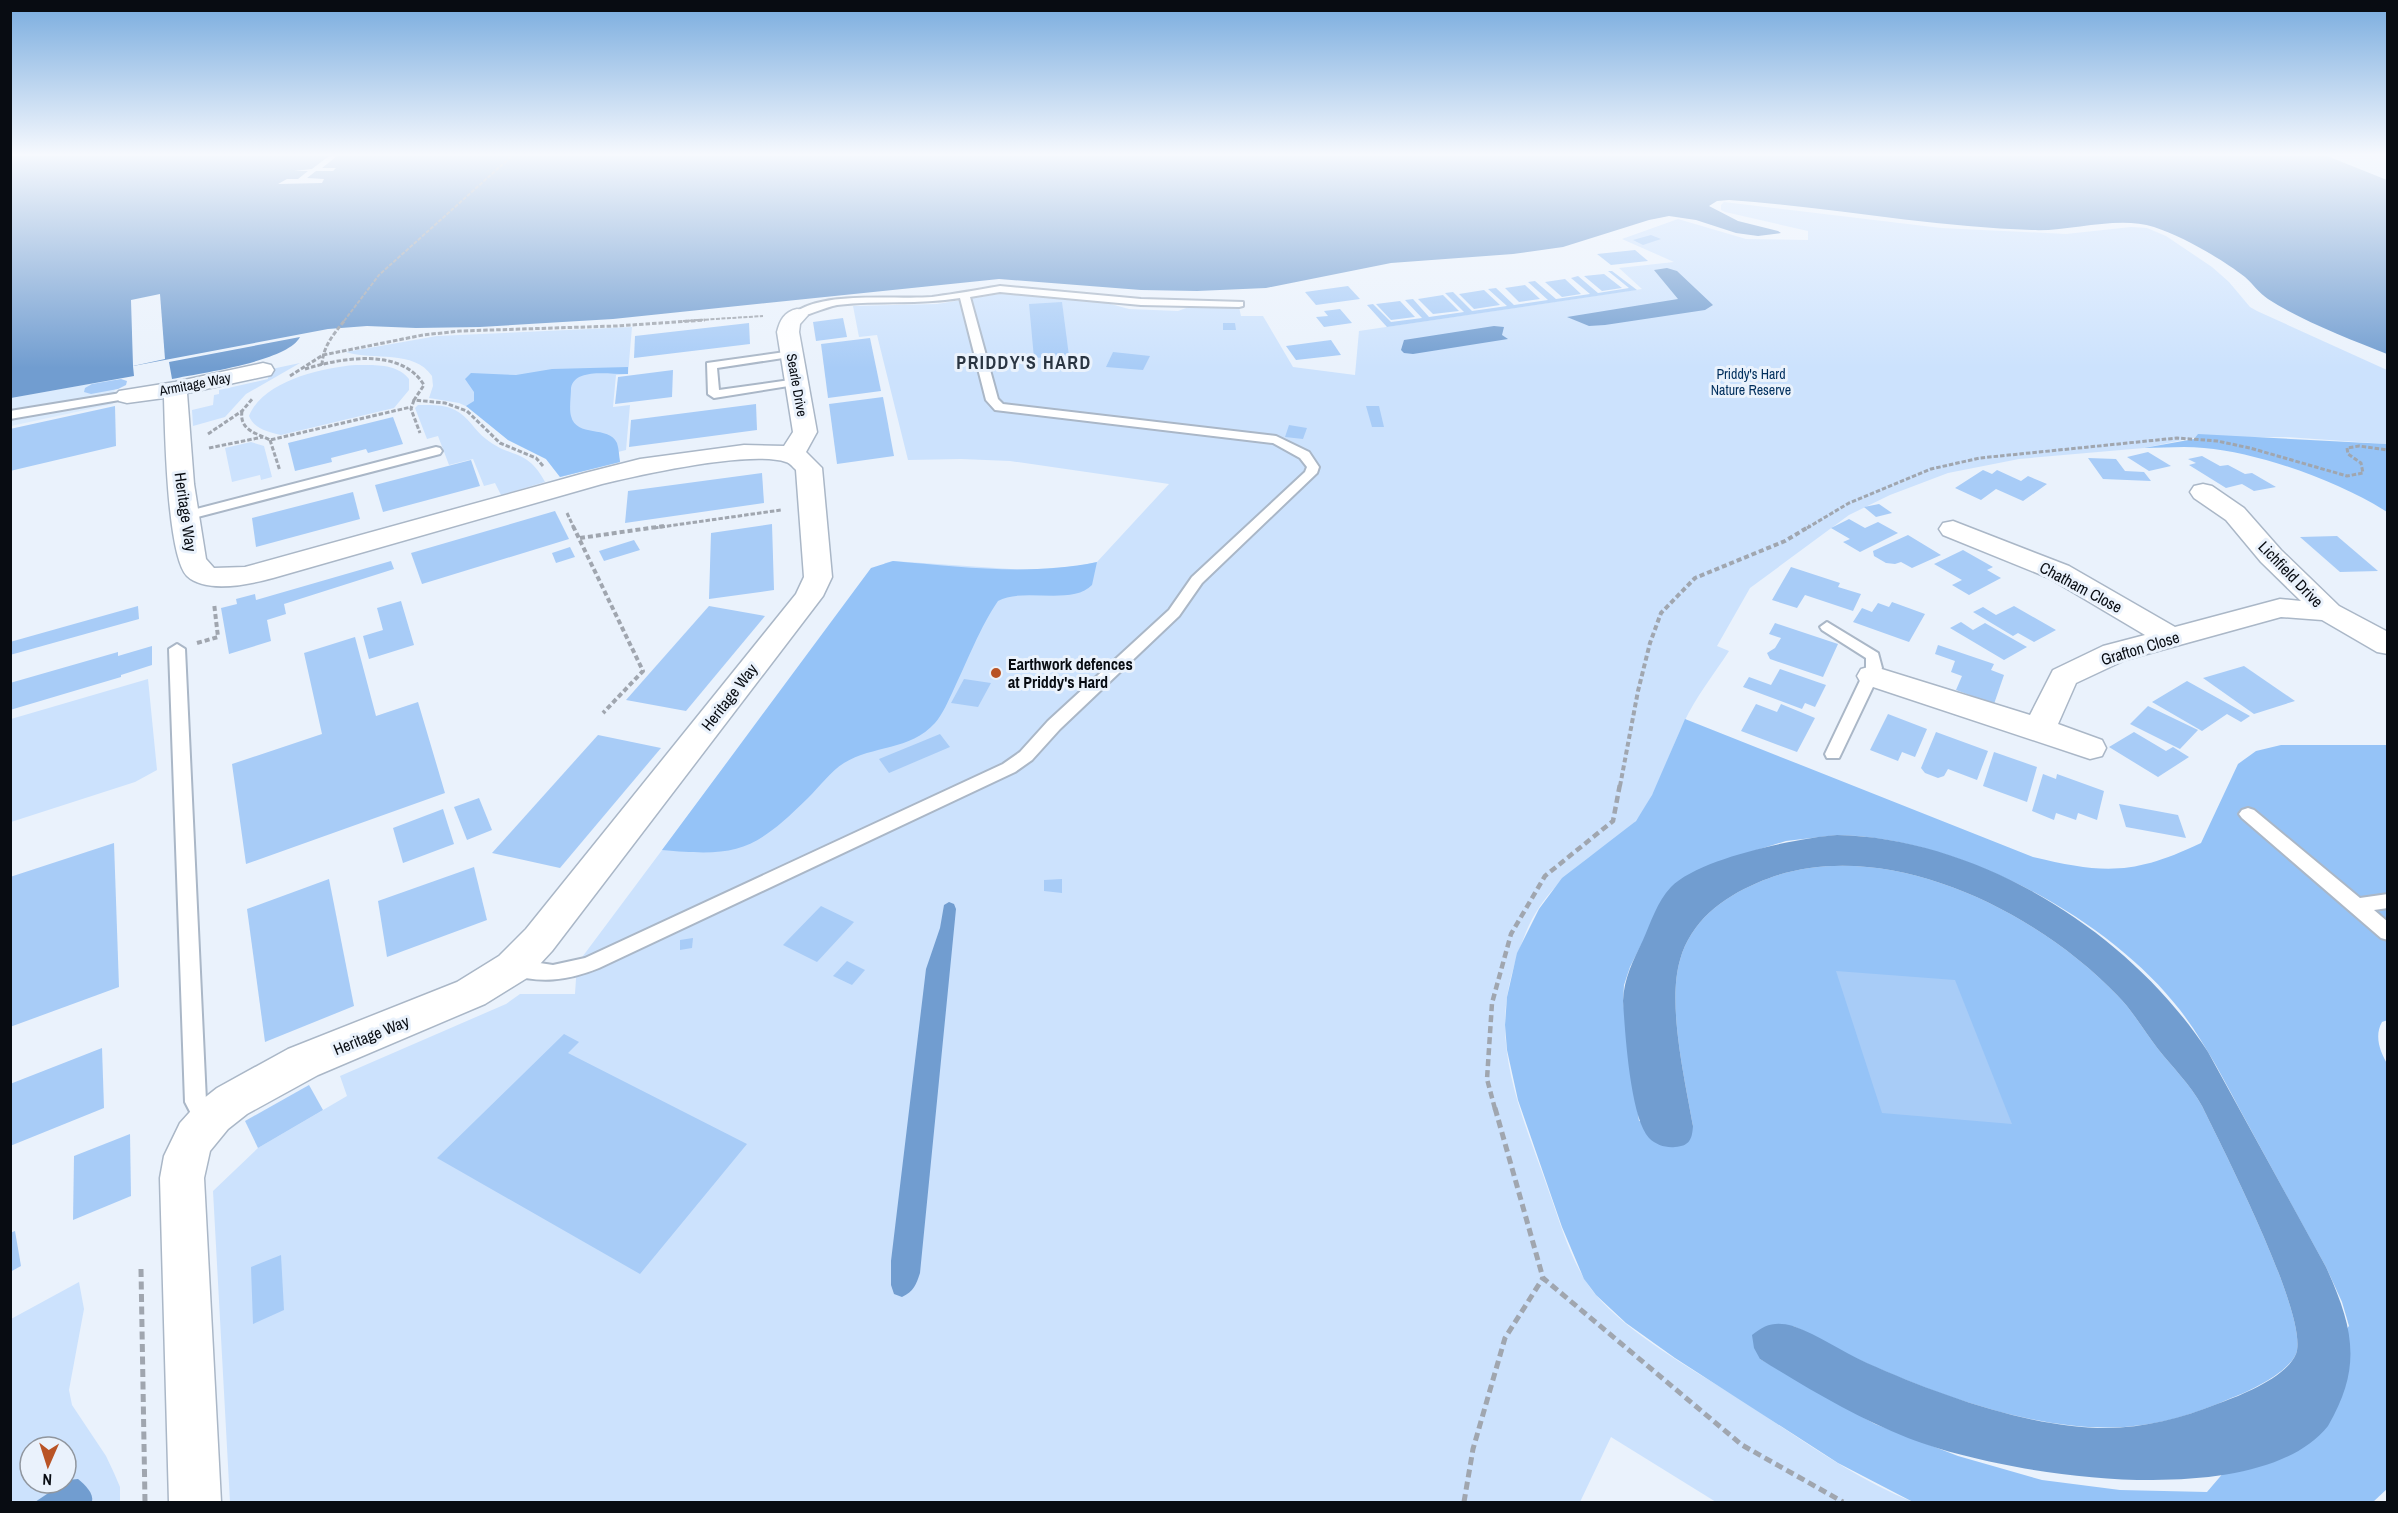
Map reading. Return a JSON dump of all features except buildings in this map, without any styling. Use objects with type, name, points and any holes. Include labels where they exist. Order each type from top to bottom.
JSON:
[{"type":"street","name":"Searle Drive","points":[[791,454],[802,440],[804,432],[789,326],[798,314]]},
{"type":"street","name":"Armitage Way","points":[[126,396],[175,389],[263,370]]},
{"type":"street","name":"Heritage Way","points":[[175,389],[178,455],[194,564],[199,571],[210,576]]},
{"type":"street","points":[[210,576],[237,577],[273,570],[559,499],[640,467],[744,452],[791,454]]},
{"type":"street","name":"Heritage Way","points":[[195,1503],[182,1178],[189,1148],[207,1122],[232,1101],[278,1074],[471,993],[513,967],[539,940],[814,590],[818,578],[814,505],[808,468],[802,459],[791,454]]},
{"type":"street","name":"Lichfield Drive","points":[[2203,492],[2235,514],[2271,556],[2329,612],[2388,645]]},
{"type":"street","name":"Chatham Close","points":[[1953,529],[2059,572],[2172,638]]},
{"type":"street","name":"Grafton Close","points":[[2039,729],[2064,677],[2114,653],[2280,608],[2329,612]]},
{"type":"street","points":[[1872,676],[2039,729],[2090,748]]},
{"type":"lane","points":[[798,314],[815,307],[839,302],[918,301],[1012,289],[1141,302],[1239,303]]},
{"type":"lane","points":[[513,967],[535,972],[563,974],[592,963],[1009,768],[1034,749],[1054,725],[1174,613],[1197,580],[1311,473],[1313,467],[1305,455],[1276,441],[999,407],[992,399],[964,294]]},
{"type":"lane","points":[[792,354],[711,365],[714,394],[797,382]]},
{"type":"lane","points":[[10,415],[126,396]]},
{"type":"lane","points":[[186,516],[431,453]]},
{"type":"lane","points":[[1827,627],[1873,656],[1874,668],[1833,754]]},
{"type":"lane","points":[[177,649],[196,1102],[207,1122]]},
{"type":"lane","points":[[2248,814],[2388,933]]},
{"type":"lane","points":[[2357,906],[2388,901]]},
{"type":"path","points":[[322,365],[328,342],[356,303],[379,275],[433,227]]},
{"type":"path","points":[[285,378],[323,355],[442,333],[616,327],[798,314]]},
{"type":"path","points":[[297,372],[322,365],[368,360],[404,365],[416,372],[424,386],[411,407],[431,453]]},
{"type":"path","points":[[178,455],[242,411],[256,396]]},
{"type":"path","points":[[414,400],[445,403],[467,411],[500,442],[536,458],[545,470],[643,671],[603,713]]},
{"type":"path","points":[[270,440],[411,407]]},
{"type":"path","points":[[242,411],[240,419],[243,426],[270,440],[285,491]]},
{"type":"path","points":[[178,455],[264,436]]},
{"type":"path","points":[[1844,1503],[1742,1445],[1543,1278],[1515,1186],[1487,1079],[1492,1003],[1511,934],[1545,876],[1613,821],[1650,643],[1662,613],[1695,578],[1785,541],[1849,503],[1931,469],[1980,458],[2176,438],[2217,441],[2250,448],[2347,476],[2363,473],[2361,463],[2348,454],[2347,448],[2359,446],[2388,450]]},
{"type":"path","points":[[580,538],[814,505]]},
{"type":"path","points":[[177,649],[218,637],[210,576]]},
{"type":"path","points":[[1464,1503],[1473,1449],[1505,1338],[1543,1278]]},
{"type":"shaded area","points":[[11,227],[1628,227],[1563,247],[1513,254],[1391,263],[1266,288],[1197,291],[1141,290],[999,279],[613,319],[480,327],[367,326],[328,329],[133,366],[134,376],[11,398]]},
{"type":"shaded area","points":[[1716,227],[1760,227],[1781,233],[1758,236],[1736,233]]},
{"type":"shaded area","points":[[1979,227],[2077,227],[2047,230]]},
{"type":"shaded area","points":[[2152,227],[2387,227],[2387,354],[2326,329],[2281,307],[2265,297],[2245,277],[2225,263],[2189,242]]},
{"type":"shaded area","points":[[1667,268],[1677,271],[1713,305],[1705,310],[1605,325],[1589,326],[1567,317],[1678,299],[1654,270]]},
{"type":"shaded area","points":[[1494,326],[1504,327],[1502,335],[1508,339],[1413,354],[1404,353],[1401,350],[1404,340]]},
{"type":"shaded area","points":[[300,337],[292,346],[261,360],[172,379],[169,362]]},
{"type":"shaded area","points":[[628,367],[628,374],[595,374],[579,377],[571,388],[570,413],[574,423],[579,427],[607,434],[613,438],[617,443],[620,462],[560,477],[546,459],[508,440],[466,406],[474,401],[474,392],[465,379],[471,373],[516,375],[552,369]]},
{"type":"shaded area","points":[[116,379],[113,404],[11,426],[11,398]]},
{"type":"shaded area","points":[[2198,434],[2387,444],[2387,512],[2323,480],[2250,456],[2196,447],[2144,448],[2194,439]]},
{"type":"shaded area","points":[[893,561],[995,569],[1046,569],[1097,562],[1092,585],[1083,591],[1060,596],[1008,597],[998,601],[980,633],[943,712],[925,732],[914,739],[855,757],[844,763],[834,770],[789,816],[758,840],[727,851],[662,850],[871,568]]},
{"type":"shaded area","points":[[1685,719],[2033,857],[2080,866],[2118,868],[2156,861],[2201,843],[2238,764],[2256,751],[2281,745],[2387,745],[2388,1020],[2382,1022],[2378,1038],[2380,1049],[2388,1065],[2388,1488],[2373,1502],[1913,1502],[1838,1463],[1675,1358],[1626,1323],[1596,1295],[1584,1279],[1562,1227],[1518,1100],[1507,1050],[1505,1025],[1507,997],[1517,953],[1539,909],[1562,878],[1636,821],[1652,795]],"holes":[[[1837,835],[1883,839],[1930,850],[1978,866],[2025,888],[2070,913],[2112,943],[2149,975],[2180,1010],[2207,1050],[2326,1267],[2342,1302],[2349,1326],[2207,1492],[2120,1490],[2042,1480],[1958,1456],[1875,1424],[1760,1359],[1793,1326],[1866,1363],[1965,1401],[2037,1420],[2073,1426],[2108,1428],[2142,1425],[2176,1418],[2237,1396],[2276,1375],[2296,1354],[2297,1335],[2278,1271],[2202,1106],[2187,1083],[2158,1049],[2123,1001],[2083,963],[2042,933],[1998,907],[1950,887],[1901,872],[1852,866],[1803,869],[1744,889],[1709,912],[1700,922],[1685,946],[1676,978],[1676,1020],[1693,1126],[1639,1121],[1623,1001],[1624,985],[1641,945],[1744,854],[1786,841]]]},
{"type":"shaded area","points":[[1837,835],[1891,840],[1944,853],[1997,874],[2047,900],[2094,932],[2138,968],[2176,1009],[2208,1052],[2326,1267],[2348,1328],[2350,1365],[2339,1404],[2328,1426],[2294,1453],[2248,1470],[2192,1479],[2131,1480],[2068,1475],[2007,1465],[1953,1453],[1889,1430],[1832,1402],[1760,1359],[1754,1348],[1752,1335],[1771,1324],[1787,1324],[1812,1334],[1867,1363],[1953,1397],[2015,1416],[2076,1426],[2106,1428],[2163,1421],[2226,1401],[2261,1385],[2283,1371],[2296,1354],[2297,1335],[2278,1271],[2244,1193],[2192,1090],[2123,1001],[2083,963],[2042,933],[1998,907],[1950,887],[1901,872],[1852,866],[1803,869],[1757,883],[1732,896],[1709,912],[1685,946],[1676,978],[1676,1020],[1693,1126],[1692,1135],[1687,1143],[1675,1147],[1661,1146],[1649,1138],[1637,1112],[1633,1093],[1623,1001],[1630,970],[1662,899],[1671,887],[1703,867],[1774,845]]},
{"type":"shaded area","points":[[949,902],[954,904],[956,909],[920,1273],[914,1287],[902,1297],[894,1294],[891,1285],[891,1261],[926,969],[940,928],[944,905]]},
{"type":"shaded area","points":[[78,1479],[90,1492],[92,1499],[92,1502],[35,1502],[46,1495],[78,1495]]},
{"type":"green space","name":"Priddy's Hard Nature Reserve","points":[[1657,227],[1704,227],[1746,239],[1808,240],[1808,231],[1789,227],[1929,227],[2066,234],[2131,227],[2147,228],[2166,236],[2212,267],[2229,282],[2250,307],[2387,370],[2387,444],[2286,437],[2197,437],[2144,448],[2019,459],[1948,473],[1890,495],[1849,515],[1750,588],[1717,646],[1729,651],[1689,713],[1658,783],[1638,818],[1630,827],[1588,858],[1556,886],[1539,907],[1526,932],[1508,989],[1505,1024],[1509,1067],[1520,1110],[1563,1231],[1587,1283],[1609,1309],[1661,1350],[1844,1467],[1913,1502],[1716,1502],[1611,1437],[1580,1502],[230,1502],[213,1191],[258,1148],[347,1096],[340,1076],[506,1004],[520,994],[575,994],[577,964],[721,771],[885,563],[893,561],[1026,570],[1078,566],[1097,562],[1169,484],[1010,461],[908,460],[877,335],[859,337],[853,306],[937,304],[1005,293],[1107,303],[1129,309],[1178,311],[1189,307],[1239,307],[1241,316],[1263,316],[1293,367],[1355,375],[1359,331],[1642,289],[1619,268],[1674,262],[1622,239]]},
{"type":"green space","points":[[632,327],[628,374],[616,375],[613,407],[630,405],[626,450],[618,452],[620,462],[560,477],[546,459],[508,440],[470,408],[459,403],[429,398],[433,386],[432,376],[415,362],[346,352],[437,336]]},
{"type":"green space","points":[[300,363],[246,394],[225,417],[193,426],[192,410],[213,405],[214,395],[219,394],[219,390],[268,379],[267,370]]},
{"type":"green space","points":[[355,365],[384,366],[398,370],[409,379],[409,390],[394,408],[281,435],[258,427],[251,420],[249,416],[256,404],[280,385],[310,373]]},
{"type":"green space","points":[[418,405],[441,406],[460,413],[486,439],[532,464],[545,482],[501,495],[495,483],[484,486],[473,459],[449,465],[438,436],[427,439],[415,408]]},
{"type":"green space","points":[[251,442],[264,446],[272,477],[261,480],[260,475],[232,482],[225,448]]},
{"type":"green space","points":[[148,679],[157,770],[135,782],[11,822],[11,719]]},
{"type":"green space","points":[[79,1282],[84,1309],[69,1390],[72,1405],[106,1456],[114,1473],[120,1487],[120,1502],[11,1502],[11,1319]]},
{"type":"pier","points":[[160,294],[165,359],[133,366],[131,300]]},
{"type":"place","name":"Earthwork defences at Priddy's Hard","points":[[996,673]]},
{"type":"district","name":"PRIDDY'S HARD","points":[[1024,362]]}]
